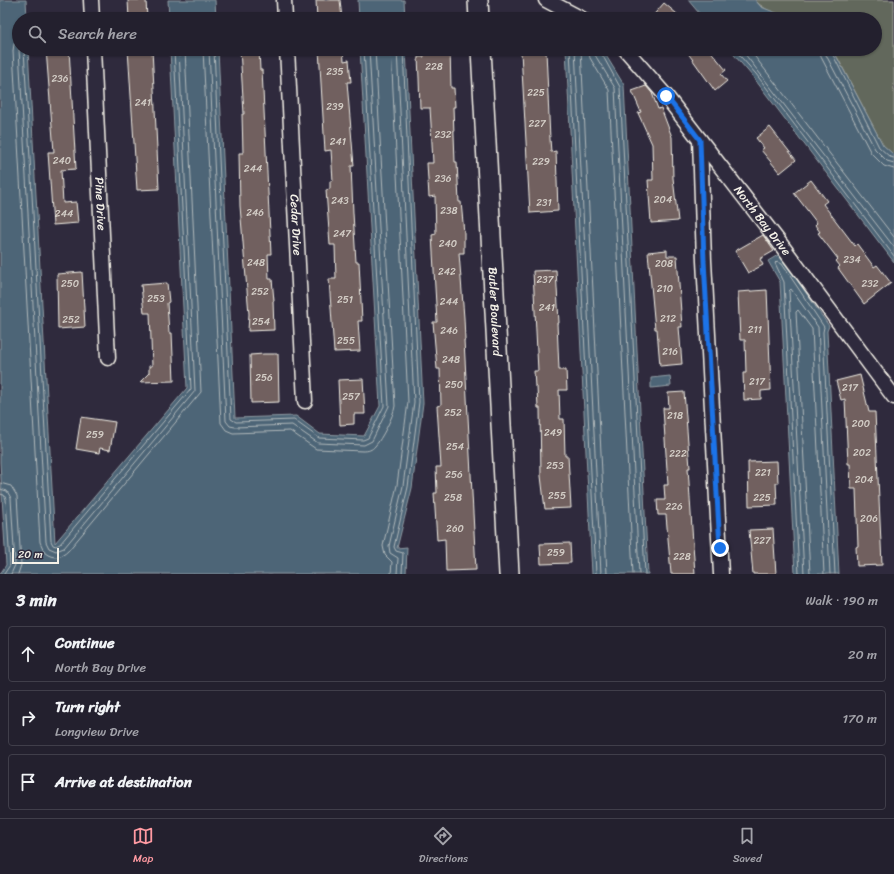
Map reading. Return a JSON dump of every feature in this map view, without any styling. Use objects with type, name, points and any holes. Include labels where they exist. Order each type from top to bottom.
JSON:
[{"type":"street","points":[[91,0],[92,12]]},
{"type":"street","points":[[284,0],[285,12]]},
{"type":"street","points":[[478,0],[479,12]]},
{"type":"street","points":[[546,0],[569,12]]},
{"type":"street","name":"Pine Drive","points":[[93,56],[108,358]]},
{"type":"street","name":"Cedar Drive","points":[[287,56],[305,401]]},
{"type":"street","name":"Butler Boulevard","points":[[481,56],[509,574]]},
{"type":"street","name":"North Bay Drive","points":[[632,56],[666,96],[782,246],[894,398]]},
{"type":"street","points":[[700,140],[704,261],[721,574]]},
{"type":"green space","points":[[755,0],[894,0],[894,155],[883,145],[837,56],[882,56],[882,12],[772,12],[766,9]]},
{"type":"water","points":[[0,0],[26,0],[27,12],[12,12],[12,56],[28,56],[55,543],[187,388],[170,56],[218,56],[235,418],[296,416],[320,434],[364,436],[380,406],[360,56],[406,56],[423,403],[412,488],[397,548],[407,547],[406,574],[0,574],[6,565],[0,462]]},
{"type":"water","points":[[168,0],[215,0],[216,12],[169,12]]},
{"type":"water","points":[[358,0],[404,0],[405,12],[359,12]]},
{"type":"water","points":[[688,0],[755,0],[761,7],[774,12],[698,12]]},
{"type":"water","points":[[566,56],[606,56],[624,85],[648,574],[592,574]]},
{"type":"water","points":[[735,56],[836,56],[883,145],[894,155],[894,262],[753,77]]},
{"type":"water","points":[[778,255],[784,261],[829,326],[827,331],[839,574],[795,574],[780,282],[768,261]]},
{"type":"water","points":[[670,376],[671,386],[651,388],[651,378]]},
{"type":"building","points":[[128,0],[146,0],[147,12],[129,12]]},
{"type":"building","points":[[316,0],[340,0],[341,12],[317,12]]},
{"type":"building","points":[[664,3],[675,12],[656,12]]},
{"type":"building","points":[[47,56],[69,56],[76,169],[61,170],[63,203],[76,202],[78,223],[53,225],[48,152],[54,152]]},
{"type":"building","points":[[128,56],[152,56],[159,189],[137,190]]},
{"type":"building","points":[[240,56],[259,56],[260,70],[262,70],[271,254],[268,254],[269,279],[272,279],[274,330],[248,331],[249,314],[240,206],[239,153],[243,153],[242,114],[244,114]]},
{"type":"building","points":[[319,56],[344,56],[344,61],[349,60],[351,82],[347,82],[354,166],[351,166],[356,262],[359,262],[362,321],[358,321],[360,351],[334,352],[329,279],[336,279],[335,245],[330,245],[326,190],[330,189],[330,181],[333,181],[331,150],[325,151]]},
{"type":"building","points":[[450,56],[451,88],[454,88],[455,107],[453,107],[455,162],[457,162],[459,202],[461,202],[464,233],[464,253],[459,253],[464,318],[476,570],[446,571],[445,539],[437,540],[434,493],[437,493],[436,467],[441,467],[437,406],[441,405],[440,369],[437,369],[433,322],[437,322],[432,235],[436,234],[435,196],[429,197],[427,163],[433,163],[430,108],[420,108],[418,57]]},
{"type":"building","points":[[521,56],[546,56],[551,152],[556,151],[558,211],[530,213]]},
{"type":"building","points":[[690,56],[715,56],[726,70],[721,74],[727,81],[715,91]]},
{"type":"building","points":[[646,86],[652,93],[658,109],[661,108],[672,137],[673,178],[678,221],[651,223],[648,180],[653,180],[652,144],[638,113],[641,112],[632,91]]},
{"type":"building","points":[[770,127],[796,160],[780,173],[761,150],[764,148],[756,138]]},
{"type":"building","points":[[811,180],[827,201],[823,204],[855,246],[857,244],[874,267],[877,265],[891,283],[864,304],[838,268],[840,266],[836,261],[838,259],[818,233],[820,232],[815,225],[817,223],[794,193]]},
{"type":"building","points":[[763,235],[774,251],[760,259],[763,265],[748,273],[735,251]]},
{"type":"building","points":[[667,250],[667,256],[677,256],[682,327],[679,327],[682,364],[660,366],[648,252]]},
{"type":"building","points":[[556,270],[559,323],[557,323],[559,370],[566,370],[567,390],[559,390],[560,419],[564,419],[565,456],[568,456],[571,508],[545,509],[541,476],[540,408],[538,408],[537,387],[535,387],[534,371],[538,371],[533,271]]},
{"type":"building","points":[[82,272],[85,327],[58,329],[57,274]]},
{"type":"building","points":[[167,283],[169,302],[167,303],[169,333],[172,333],[174,381],[140,382],[149,373],[149,366],[152,366],[150,313],[144,313],[141,285]]},
{"type":"building","points":[[767,290],[771,390],[761,391],[761,399],[744,400],[743,373],[746,373],[745,340],[740,340],[738,292]]},
{"type":"building","points":[[278,354],[279,402],[251,403],[250,355]]},
{"type":"building","points":[[860,375],[869,412],[875,412],[882,565],[857,566],[856,547],[858,546],[856,489],[851,489],[850,464],[848,464],[845,399],[841,400],[836,381]]},
{"type":"building","points":[[363,379],[365,414],[354,414],[354,424],[340,425],[338,380]]},
{"type":"building","points":[[684,392],[690,468],[688,468],[695,574],[671,574],[666,515],[658,515],[657,500],[665,500],[664,485],[668,485],[663,408],[669,408],[668,393]]},
{"type":"building","points":[[81,417],[115,422],[110,450],[100,448],[99,453],[76,449]]},
{"type":"building","points":[[777,461],[777,505],[749,506],[748,462]]},
{"type":"building","points":[[773,529],[776,574],[753,574],[749,530]]},
{"type":"building","points":[[570,543],[571,563],[541,564],[540,544]]},
{"type":"route","points":[[666,96],[700,140],[704,261],[720,548]]}]
